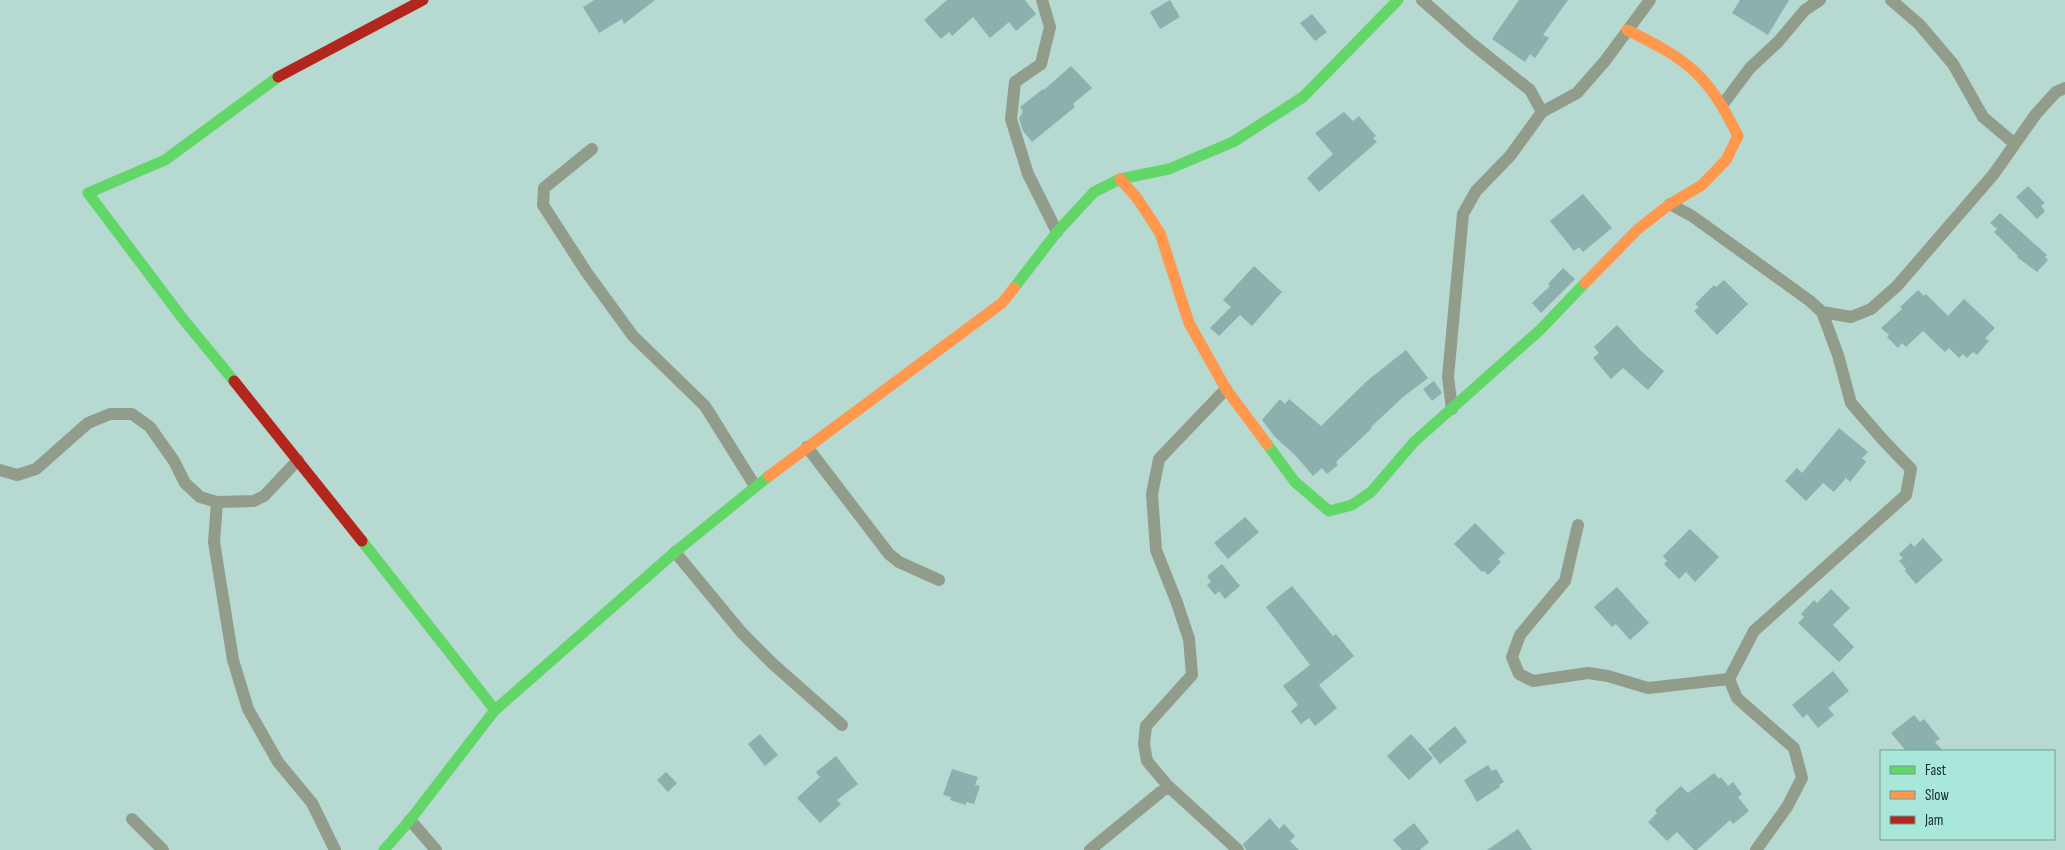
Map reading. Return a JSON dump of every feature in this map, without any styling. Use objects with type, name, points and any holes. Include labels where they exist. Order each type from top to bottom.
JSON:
[{"type":"street","points":[[423,0],[381,24],[284,73],[165,160],[88,193],[183,318],[298,460],[495,710]]},
{"type":"street","points":[[1042,0],[1050,27],[1041,64],[1016,82],[1011,118],[1028,174],[1057,232]]},
{"type":"street","points":[[384,850],[410,820],[495,710],[675,552],[755,486],[1002,303],[1057,232],[1094,192],[1120,179],[1169,169],[1233,142],[1303,97],[1398,0]]},
{"type":"street","points":[[1422,0],[1471,43],[1530,90],[1542,112]]},
{"type":"street","points":[[1452,408],[1448,377],[1463,214],[1476,191],[1510,156],[1542,112],[1577,93],[1605,61],[1650,0]]},
{"type":"street","points":[[1723,104],[1750,68],[1778,42],[1805,10],[1820,0]]},
{"type":"street","points":[[1891,0],[1919,24],[1953,64],[1983,117],[2015,144]]},
{"type":"street","points":[[1120,179],[1137,198],[1160,233],[1189,323],[1226,389],[1295,482],[1329,510],[1352,505],[1371,492],[1414,442],[1540,330],[1638,229],[1670,204],[1702,185],[1726,160],[1738,136],[1723,104],[1702,77],[1677,56],[1627,30]]},
{"type":"street","points":[[1822,312],[1851,317],[1871,309],[1897,286],[1993,174],[2036,114],[2056,92],[2065,88]]},
{"type":"street","points":[[592,149],[544,188],[543,206],[587,273],[633,336],[705,406],[755,486]]},
{"type":"street","points":[[1670,204],[1692,216],[1810,301],[1822,312],[1838,355],[1851,403],[1911,469],[1906,495],[1754,631],[1729,679]]},
{"type":"street","points":[[1226,389],[1159,458],[1152,494],[1156,550],[1189,640],[1192,675],[1146,726],[1144,744],[1147,760],[1168,786],[1238,850]]},
{"type":"street","points":[[0,470],[17,475],[36,468],[88,422],[110,414],[132,414],[150,427],[174,461],[186,483],[200,497],[217,502],[254,501],[264,496],[298,460]]},
{"type":"street","points":[[807,447],[889,554],[899,562],[939,580]]},
{"type":"street","points":[[217,502],[214,542],[234,660],[248,709],[278,762],[312,802],[335,850]]},
{"type":"street","points":[[1578,526],[1565,581],[1520,635],[1512,657],[1519,674],[1533,681],[1588,673],[1608,676],[1648,688],[1729,679]]},
{"type":"street","points":[[675,552],[742,633],[773,664],[842,725]]},
{"type":"street","points":[[1729,679],[1737,698],[1794,748],[1802,778],[1787,807],[1756,850]]},
{"type":"street","points":[[1090,850],[1168,786]]},
{"type":"street","points":[[132,819],[163,850]]},
{"type":"street","points":[[410,820],[436,850]]},
{"type":"building","points":[[594,0],[655,0],[624,24],[622,19],[599,33],[583,7]]},
{"type":"building","points":[[947,0],[1025,0],[1036,14],[1016,31],[1009,22],[990,38],[973,17],[952,36],[949,32],[941,39],[924,20]]},
{"type":"building","points":[[1170,0],[1180,17],[1160,29],[1150,12]]},
{"type":"building","points":[[1519,0],[1568,0],[1543,35],[1549,38],[1535,58],[1530,54],[1525,62],[1492,39]]},
{"type":"building","points":[[1740,0],[1789,0],[1768,35],[1732,13]]},
{"type":"building","points":[[1312,14],[1327,32],[1315,41],[1300,23]]},
{"type":"building","points":[[1071,66],[1092,88],[1073,104],[1075,107],[1032,142],[1023,131],[1019,118],[1023,112],[1020,107],[1044,90]]},
{"type":"building","points":[[1344,112],[1353,121],[1359,116],[1376,136],[1373,138],[1377,142],[1319,192],[1307,178],[1333,154],[1315,133]]},
{"type":"building","points":[[2028,186],[2045,203],[2041,206],[2045,211],[2037,219],[2016,197]]},
{"type":"building","points":[[1583,194],[1612,228],[1583,252],[1579,247],[1574,251],[1550,221]]},
{"type":"building","points":[[2000,213],[2047,255],[2045,257],[2048,260],[2037,272],[2017,257],[1994,232],[1997,229],[1990,223]]},
{"type":"building","points":[[1254,266],[1282,292],[1252,326],[1240,315],[1219,336],[1210,328],[1231,307],[1223,300]]},
{"type":"building","points":[[1563,268],[1575,279],[1541,313],[1532,303],[1550,286],[1548,284]]},
{"type":"building","points":[[1724,280],[1748,304],[1717,335],[1694,311],[1699,307],[1695,304],[1714,285],[1716,287]]},
{"type":"building","points":[[1918,290],[1924,296],[1926,294],[1948,316],[1964,299],[1995,328],[1985,338],[1989,341],[1977,355],[1973,352],[1967,358],[1963,354],[1959,358],[1949,348],[1945,352],[1923,331],[1906,347],[1902,343],[1898,348],[1887,337],[1889,335],[1881,328],[1902,309],[1900,307]]},
{"type":"building","points":[[1617,325],[1640,350],[1664,371],[1648,390],[1623,368],[1611,379],[1593,358],[1599,353],[1594,347]]},
{"type":"building","points":[[1406,350],[1428,378],[1403,397],[1371,427],[1336,462],[1338,465],[1327,474],[1322,468],[1313,476],[1295,455],[1275,437],[1262,420],[1280,399],[1285,404],[1289,399],[1321,426],[1368,380]]},
{"type":"building","points":[[1434,381],[1442,393],[1432,401],[1423,389]]},
{"type":"building","points":[[1839,428],[1868,452],[1862,458],[1866,462],[1850,482],[1846,478],[1834,492],[1823,483],[1806,501],[1785,481],[1797,468],[1802,473]]},
{"type":"building","points":[[1245,517],[1259,532],[1228,559],[1214,543]]},
{"type":"building","points":[[1475,523],[1505,553],[1498,559],[1501,562],[1488,575],[1484,571],[1482,572],[1454,544]]},
{"type":"building","points":[[1690,529],[1719,557],[1695,582],[1686,572],[1679,579],[1664,564],[1667,561],[1663,556]]},
{"type":"building","points":[[1923,538],[1943,560],[1916,584],[1899,561],[1903,558],[1899,554],[1911,543],[1914,547]]},
{"type":"building","points":[[1222,564],[1240,586],[1225,599],[1219,591],[1215,595],[1207,585],[1211,582],[1207,576]]},
{"type":"building","points":[[1292,586],[1333,636],[1336,634],[1354,656],[1319,685],[1337,708],[1315,726],[1309,718],[1301,724],[1291,711],[1298,705],[1283,686],[1310,665],[1266,607]]},
{"type":"building","points":[[1617,587],[1649,623],[1630,640],[1616,624],[1612,627],[1594,607]]},
{"type":"building","points":[[1831,589],[1850,608],[1833,625],[1854,647],[1839,662],[1798,623],[1804,617],[1801,614],[1814,600],[1817,603]]},
{"type":"building","points":[[1833,671],[1849,691],[1828,708],[1834,715],[1818,728],[1807,714],[1803,718],[1792,705]]},
{"type":"building","points":[[1914,715],[1920,722],[1924,719],[1940,739],[1935,742],[1942,750],[1905,750],[1891,733]]},
{"type":"building","points":[[1455,726],[1467,742],[1440,764],[1428,749]]},
{"type":"building","points":[[760,734],[778,755],[765,766],[748,744]]},
{"type":"building","points":[[1411,734],[1433,758],[1409,780],[1387,756]]},
{"type":"building","points":[[836,756],[858,784],[837,800],[841,804],[820,823],[797,798],[820,777],[816,772]]},
{"type":"building","points":[[1488,765],[1492,771],[1496,769],[1504,782],[1499,785],[1500,787],[1477,802],[1464,780]]},
{"type":"building","points":[[952,769],[978,777],[975,785],[980,786],[974,804],[966,802],[966,805],[950,800],[951,797],[943,795]]},
{"type":"building","points":[[666,772],[677,783],[668,792],[657,780]]},
{"type":"building","points":[[1714,773],[1719,779],[1721,777],[1728,786],[1733,782],[1742,794],[1738,797],[1749,811],[1733,824],[1730,820],[1697,850],[1694,850],[1677,832],[1667,841],[1648,822],[1657,813],[1655,810],[1681,786],[1688,793]]},
{"type":"building","points":[[1270,818],[1279,829],[1284,824],[1295,836],[1290,841],[1299,850],[1246,850],[1243,844]]},
{"type":"building","points":[[1414,823],[1429,842],[1420,850],[1402,850],[1393,840]]},
{"type":"building","points":[[1518,829],[1532,850],[1487,850]]},
{"type":"traffic: fast","points":[[1014,288],[1057,232],[1094,192],[1120,179],[1169,169],[1233,142],[1303,97],[1398,0]]},
{"type":"traffic: fast","points":[[234,381],[183,319],[88,193],[165,160],[278,77]]},
{"type":"traffic: fast","points":[[1267,444],[1295,482],[1329,511],[1352,505],[1371,492],[1414,442],[1540,330],[1585,283]]},
{"type":"traffic: fast","points":[[384,850],[410,820],[495,710],[675,552],[769,476]]},
{"type":"traffic: fast","points":[[362,541],[495,710]]},
{"type":"traffic: slow","points":[[1585,283],[1638,229],[1670,204],[1702,185],[1726,160],[1738,136],[1716,97],[1694,71],[1666,50],[1627,30]]},
{"type":"traffic: slow","points":[[1120,179],[1137,198],[1160,233],[1189,323],[1226,389],[1267,444]]},
{"type":"traffic: slow","points":[[769,476],[1002,303],[1014,288]]},
{"type":"traffic: jam","points":[[278,77],[423,0]]},
{"type":"traffic: jam","points":[[234,381],[362,541]]}]
